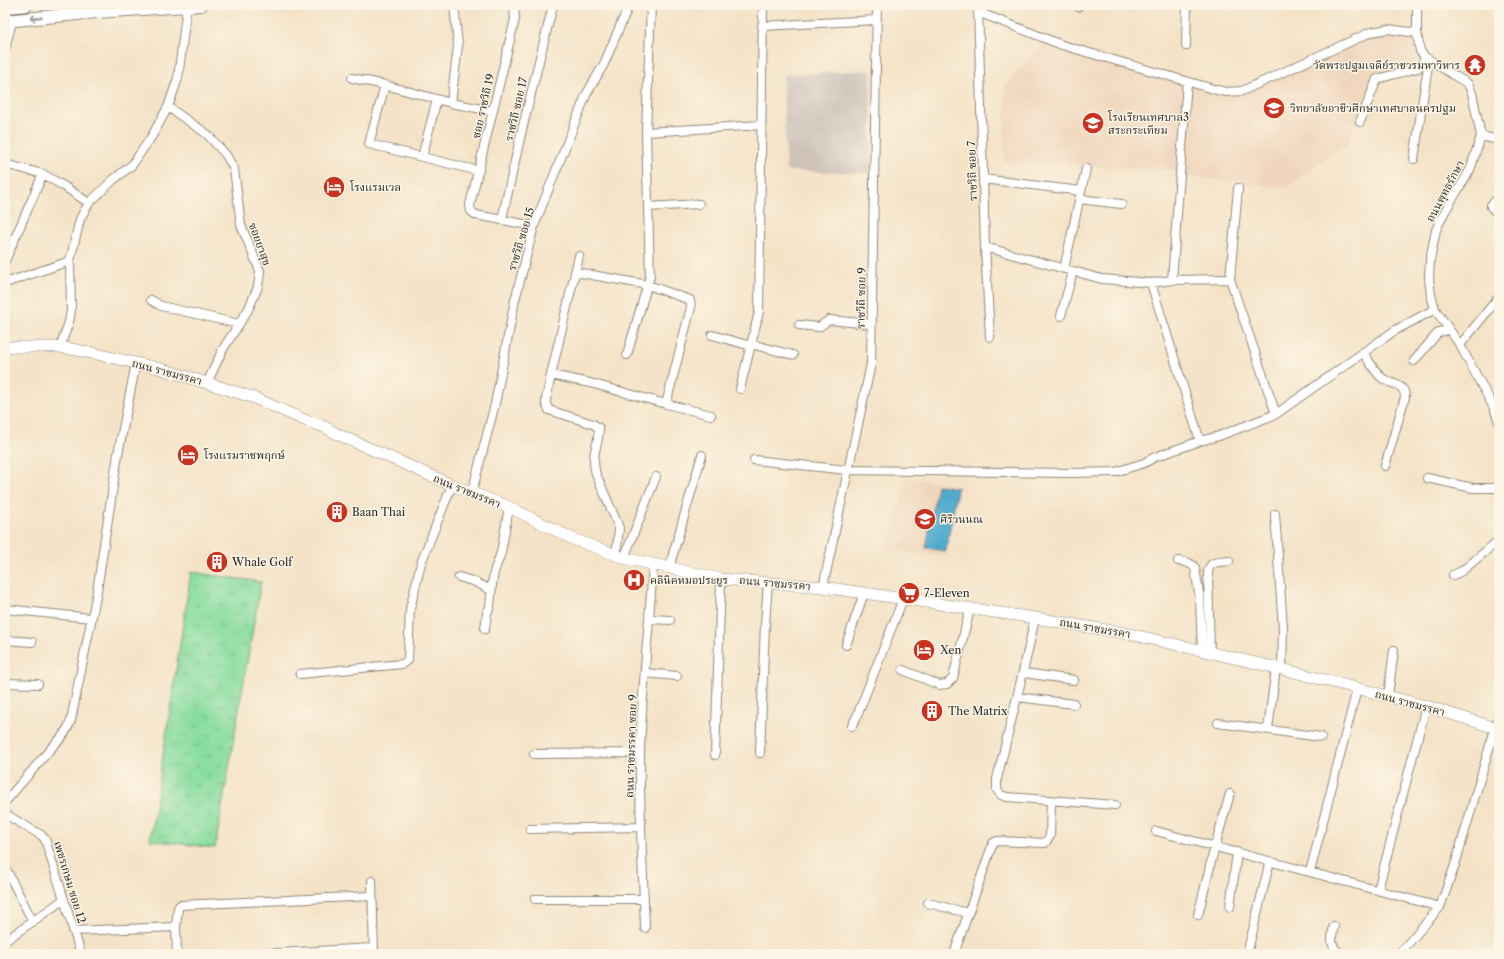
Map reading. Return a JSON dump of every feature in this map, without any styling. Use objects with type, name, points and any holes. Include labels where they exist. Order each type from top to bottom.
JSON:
[{"type":"main road","points":[[5,7],[26,5]]},
{"type":"main road","points":[[8,21],[83,9],[201,5]]},
{"type":"street","points":[[451,103],[458,46],[454,5]]},
{"type":"street","name":"ซอย ราชวิถี 19","points":[[502,219],[476,215],[471,211],[470,205],[515,19],[514,5]]},
{"type":"street","name":"ราชวิถี ซอย 17","points":[[502,219],[553,5]]},
{"type":"street","name":"ราชวิถี ซอย 15","points":[[472,492],[495,404],[515,300],[534,226],[586,96],[604,64],[629,5]]},
{"type":"street","points":[[627,355],[648,285],[650,265],[646,132],[652,5]]},
{"type":"street","points":[[740,389],[760,312],[763,5]]},
{"type":"street","name":"ราชวิถี ซอย 9","points":[[823,587],[871,364],[877,5]]},
{"type":"street","points":[[1186,46],[1187,5]]},
{"type":"street","points":[[1417,5],[1417,33],[1420,51],[1427,58]]},
{"type":"street","points":[[60,347],[69,322],[71,311],[70,261],[80,219],[89,203],[113,180],[132,165],[152,136],[168,108],[178,78],[187,6]]},
{"type":"street","points":[[978,8],[1062,45],[1226,92],[1242,91],[1371,32],[1388,30],[1417,33]]},
{"type":"street","name":"ราขวิถี ซอย 7","points":[[978,8],[985,247],[990,337]]},
{"type":"street","points":[[762,26],[877,20]]},
{"type":"street","points":[[5,49],[8,21]]},
{"type":"street","points":[[1360,122],[1377,79],[1418,68],[1427,58]]},
{"type":"street","points":[[1414,159],[1427,58]]},
{"type":"street","name":"ถนนพุทธรักษา","points":[[1427,58],[1468,84],[1472,93],[1481,136],[1470,170],[1444,213],[1433,241],[1429,278],[1431,295],[1435,309],[1460,345],[1494,408],[1499,422]]},
{"type":"street","points":[[352,78],[385,85],[451,103],[492,111]]},
{"type":"street","points":[[1172,280],[1187,82]]},
{"type":"street","points":[[385,85],[369,144],[479,171]]},
{"type":"street","points":[[422,157],[437,99]]},
{"type":"street","name":"ซอยยาสุข","points":[[168,108],[207,134],[226,156],[234,169],[241,225],[260,271],[258,287],[248,310],[223,349],[207,383]]},
{"type":"street","points":[[646,132],[761,125]]},
{"type":"street","points":[[1481,136],[1499,140]]},
{"type":"street","points":[[5,164],[43,174],[66,187],[89,203]]},
{"type":"street","points":[[1064,269],[1086,169]]},
{"type":"street","points":[[5,261],[43,174]]},
{"type":"street","points":[[983,179],[1080,195],[1122,204]]},
{"type":"street","points":[[1238,188],[1230,279],[1276,414]]},
{"type":"street","points":[[1499,197],[1491,205],[1491,207],[1499,215]]},
{"type":"street","points":[[648,207],[699,204]]},
{"type":"street","points":[[502,219],[534,226]]},
{"type":"street","points":[[985,247],[1102,279],[1151,283],[1172,280],[1230,279]]},
{"type":"street","points":[[579,256],[551,375],[546,404],[549,410],[593,424],[599,428],[594,451],[594,466],[618,525],[620,557]]},
{"type":"street","points":[[5,283],[70,261]]},
{"type":"street","points":[[1061,316],[1073,271]]},
{"type":"street","points":[[575,272],[648,285],[690,300],[691,307],[666,404]]},
{"type":"street","points":[[1151,283],[1200,441]]},
{"type":"street","points":[[1460,345],[1499,297]]},
{"type":"street","points":[[151,300],[161,306],[239,324]]},
{"type":"street","points":[[754,460],[847,470],[1071,474],[1115,472],[1144,463],[1155,457],[1200,441],[1219,436],[1276,414],[1394,331],[1435,309]]},
{"type":"street","points":[[799,325],[820,327],[829,320],[871,324]]},
{"type":"street","points":[[1414,361],[1439,332],[1449,330]]},
{"type":"street","points":[[712,335],[793,355]]},
{"type":"street","name":"ถนน ราชมรรคา","points":[[5,347],[60,347],[162,369],[252,397],[325,427],[337,434],[452,485],[509,508],[571,538],[620,557],[721,579],[823,587],[1035,618],[1130,634],[1388,696],[1497,728]]},
{"type":"street","points":[[1363,352],[1382,378],[1402,387],[1405,391],[1405,397],[1385,466]]},
{"type":"street","points":[[5,802],[67,730],[71,720],[96,597],[118,454],[136,363]]},
{"type":"street","points":[[551,375],[590,383],[712,415]]},
{"type":"street","points":[[669,568],[702,455]]},
{"type":"street","points":[[620,557],[656,477]]},
{"type":"street","points":[[1428,478],[1473,488],[1499,488]]},
{"type":"street","points":[[300,674],[402,664],[408,660],[410,609],[421,563],[452,485]]},
{"type":"street","points":[[485,629],[494,572],[501,553],[509,508]]},
{"type":"street","points":[[1268,729],[1279,669],[1283,628],[1275,514]]},
{"type":"street","points":[[1453,575],[1462,571],[1499,540]]},
{"type":"street","points":[[1206,652],[1209,567],[1213,563],[1229,561]]},
{"type":"street","points":[[1178,562],[1190,563],[1195,568],[1206,652]]},
{"type":"street","name":"ถนน ราชมรรคา ซอย 9","points":[[645,928],[640,753],[653,565]]},
{"type":"street","points":[[459,577],[491,590]]},
{"type":"street","points":[[716,755],[721,579]]},
{"type":"street","points":[[760,753],[764,624],[768,582]]},
{"type":"street","points":[[846,646],[864,593]]},
{"type":"street","points":[[852,726],[903,599]]},
{"type":"street","points":[[5,609],[91,618]]},
{"type":"street","points":[[904,670],[939,686],[947,684],[953,678],[970,609]]},
{"type":"street","points":[[1035,618],[1024,673],[997,779],[996,790],[1001,795],[1007,797],[1115,805]]},
{"type":"street","points":[[650,619],[670,620]]},
{"type":"street","points":[[5,640],[32,642]]},
{"type":"street","points":[[1388,696],[1394,650]]},
{"type":"street","points":[[645,673],[677,676]]},
{"type":"street","points":[[1024,673],[1074,680]]},
{"type":"street","points":[[5,683],[38,684]]},
{"type":"street","points":[[1310,872],[1356,688]]},
{"type":"street","points":[[1017,697],[1074,704]]},
{"type":"street","points":[[1378,890],[1426,706]]},
{"type":"street","points":[[1399,954],[1440,907],[1455,865],[1497,728],[1499,717]]},
{"type":"street","points":[[1218,723],[1321,737]]},
{"type":"street","points":[[534,754],[640,753]]},
{"type":"street","points":[[1198,915],[1214,846],[1230,794]]},
{"type":"street","points":[[954,954],[993,843],[997,841],[1045,843],[1050,836],[1051,801]]},
{"type":"street","name":"เพชรเกษม ซอย 12","points":[[5,814],[41,835],[45,839],[81,954]]},
{"type":"street","points":[[530,829],[641,827]]},
{"type":"street","points":[[1156,831],[1440,907]]},
{"type":"street","points":[[1230,907],[1237,852]]},
{"type":"street","points":[[1247,954],[1270,861]]},
{"type":"street","points":[[5,867],[32,922]]},
{"type":"street","points":[[259,954],[374,951],[372,881]]},
{"type":"street","points":[[177,954],[176,928],[178,908],[180,905],[372,896]]},
{"type":"street","points":[[535,899],[644,899]]},
{"type":"street","points":[[5,941],[63,900]]},
{"type":"street","points":[[928,903],[968,913]]},
{"type":"street","points":[[1334,926],[1332,933],[1333,945],[1335,950],[1341,954]]},
{"type":"street","points":[[73,931],[176,928]]},
{"type":"shaded area","points":[[1371,32],[1417,33],[1422,57],[1416,65],[1377,79],[1347,144],[1286,188],[1180,175],[1177,171],[1004,161],[1005,84],[1047,42],[1234,92]]},
{"type":"shaded area","points":[[871,70],[871,173],[786,171],[783,75]]},
{"type":"shaded area","name":"ศิริวนนณ","points":[[906,477],[960,486],[946,555],[888,551]]},
{"type":"green space","points":[[191,572],[261,582],[215,848],[150,840]]},
{"type":"water","points":[[937,485],[957,488],[946,551],[926,548]]},
{"type":"place","name":"วัดพระปฐมเจดีย์ราชวรมหาวิหาร","points":[[1475,65]]},
{"type":"place","name":"วิทยาลัยอาชีวศึกษาเทศบาลนครปฐม","points":[[1274,108]]},
{"type":"place","name":"โรงเรียนเทศบาล3 สระกระเทียม","points":[[1093,123]]},
{"type":"place","name":"โรงแรมเวล","points":[[334,187]]},
{"type":"place","name":"โรงแรมราชพฤกษ์","points":[[188,455]]},
{"type":"place","name":"Baan Thai","points":[[337,512]]},
{"type":"place","name":"ศิริวนนณ","points":[[925,519]]},
{"type":"place","name":"Whale Golf","points":[[217,562]]},
{"type":"place","name":"คลินิคหมอประยูร","points":[[634,580]]},
{"type":"place","name":"7-Eleven","points":[[909,593]]},
{"type":"place","name":"Xen","points":[[924,650]]},
{"type":"place","name":"The Matrix","points":[[932,711]]}]
